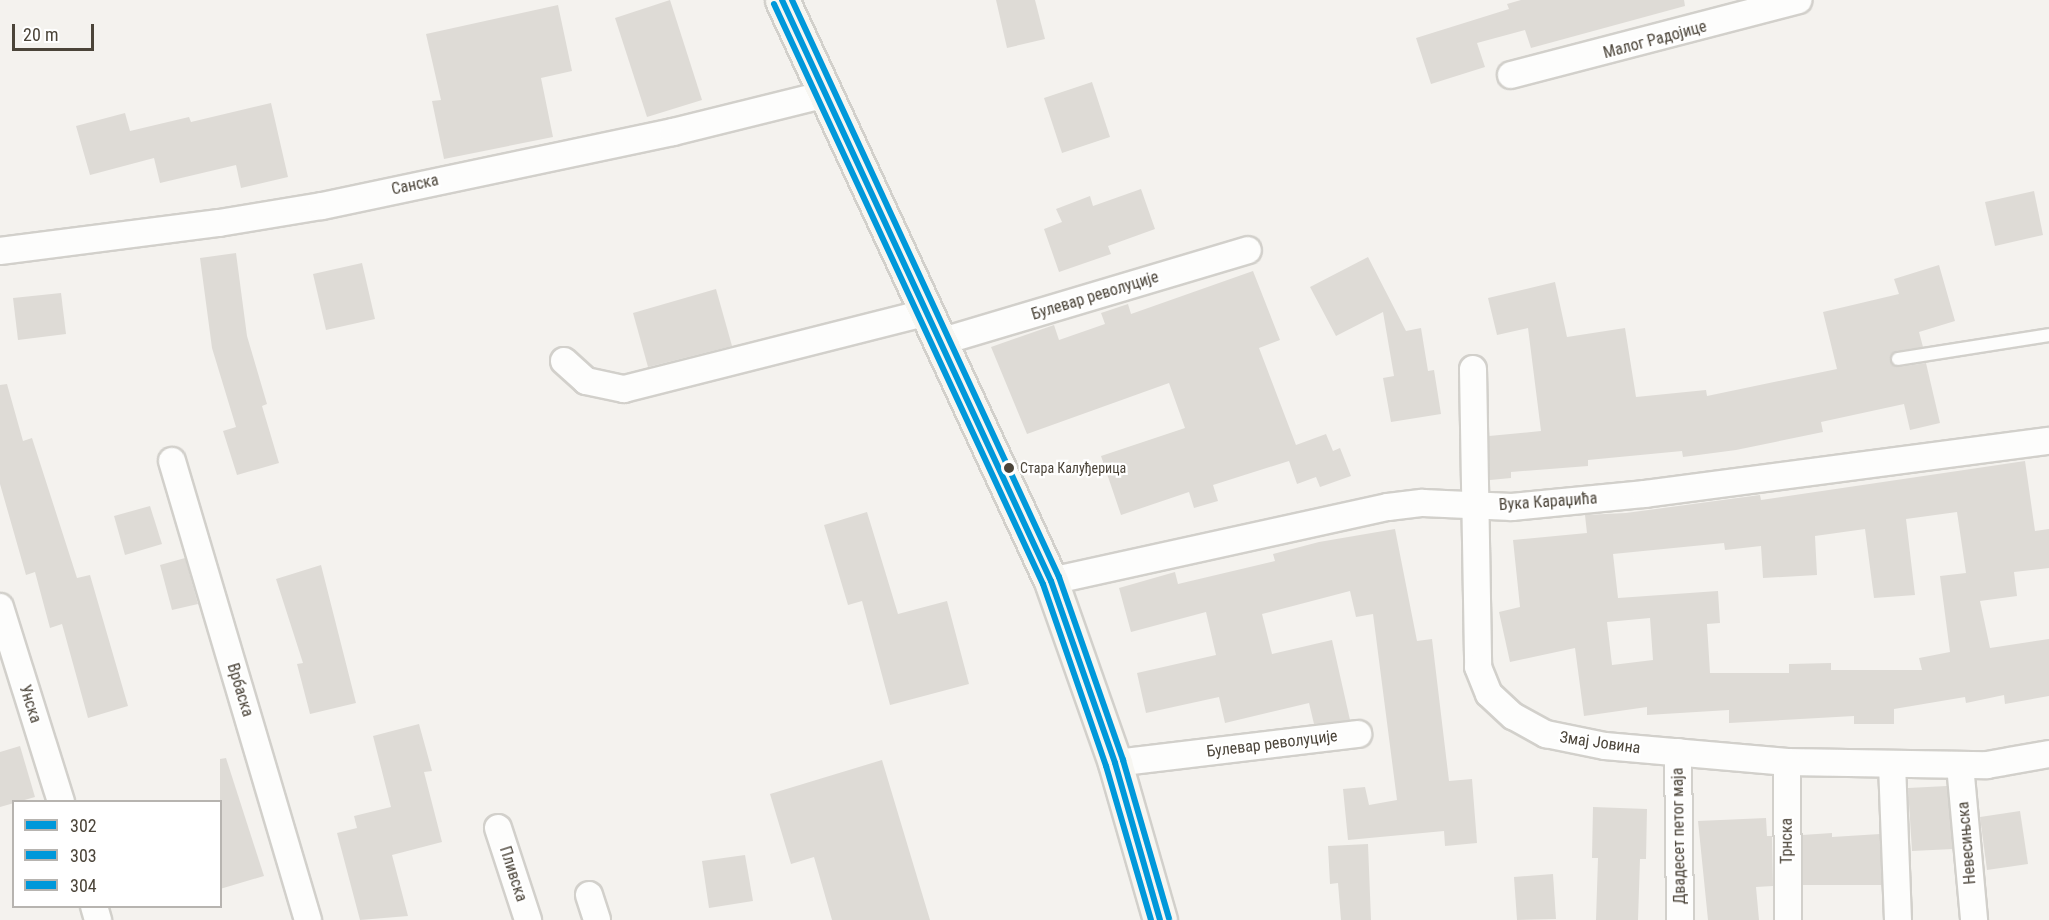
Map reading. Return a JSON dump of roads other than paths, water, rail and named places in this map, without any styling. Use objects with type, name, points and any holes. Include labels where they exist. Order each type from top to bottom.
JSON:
[{"type":"main road","points":[[782,0],[943,341],[1051,581],[1114,763],[1160,920]]},
{"type":"street","name":"Малог Радојице","points":[[1511,75],[1798,0]]},
{"type":"street","name":"Санска","points":[[0,251],[219,224],[322,206],[673,132],[826,94]]},
{"type":"street","name":"Булевар револуције","points":[[943,341],[1248,250]]},
{"type":"street","points":[[564,361],[586,381],[624,389],[929,312]]},
{"type":"street","name":"Змај Јовина","points":[[1473,369],[1478,667],[1489,694],[1513,716],[1546,734],[1605,746],[1787,762],[1987,765],[2049,754]]},
{"type":"street","name":"Вука Караџића","points":[[1051,581],[1388,507],[1423,503],[1512,507],[1645,494],[2049,441]]},
{"type":"street","name":"Врбаска","points":[[172,461],[308,920]]},
{"type":"street","name":"Унска","points":[[0,607],[61,800]]},
{"type":"street","name":"Булевар револуције","points":[[1114,763],[1358,734]]},
{"type":"street","name":"Двадесет петог маја","points":[[1678,752],[1680,920]]},
{"type":"street","name":"Трнска","points":[[1787,762],[1788,920]]},
{"type":"street","points":[[1892,764],[1898,920]]},
{"type":"street","name":"Невесињска","points":[[1960,765],[1974,920]]},
{"type":"street","name":"Пливска","points":[[498,828],[528,920]]},
{"type":"street","points":[[590,895],[597,920]]},
{"type":"lane","points":[[1898,359],[2049,335]]},
{"type":"place","name":"Стара Калуђерица","points":[[1009,468]]}]
